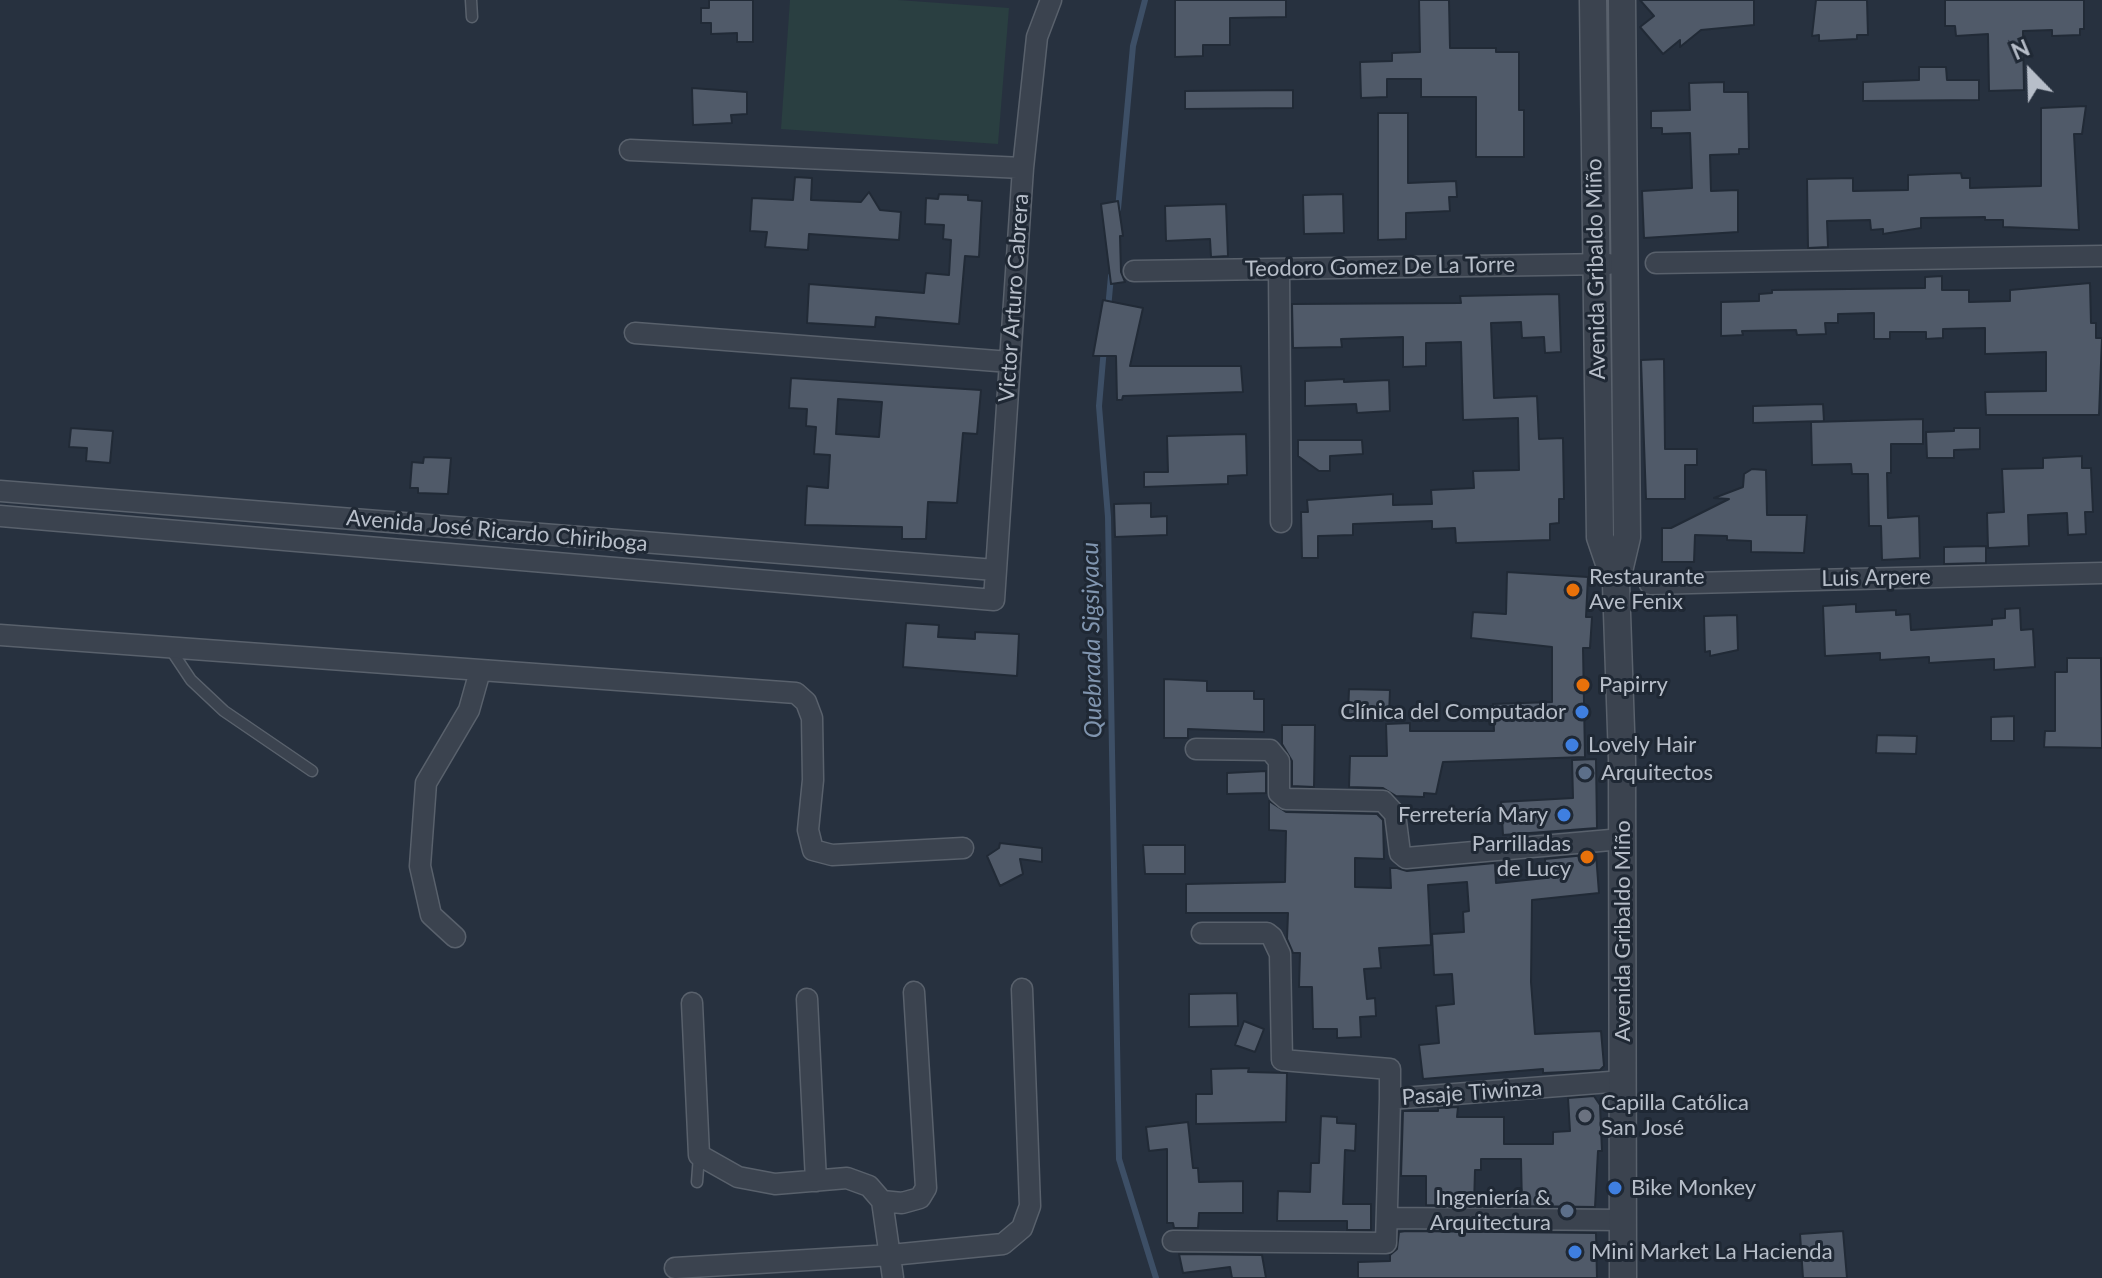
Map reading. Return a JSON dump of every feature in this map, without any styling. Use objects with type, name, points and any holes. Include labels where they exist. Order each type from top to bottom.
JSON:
[{"type":"street","name":"Victor Arturo Cabrera","points":[[994,600],[1023,168],[1037,37],[1051,0]]},
{"type":"street","name":"Avenida Gribaldo Miño","points":[[1593,0],[1600,537],[1616,584]]},
{"type":"street","name":"Avenida Gribaldo Miño","points":[[1622,0],[1627,537],[1616,584],[1622,839],[1623,1278]]},
{"type":"street","points":[[630,150],[1023,168]]},
{"type":"street","points":[[1656,263],[2102,256]]},
{"type":"street","name":"Teodoro Gomez De La Torre","points":[[1134,271],[1625,264]]},
{"type":"street","points":[[1279,269],[1281,522]]},
{"type":"street","points":[[635,333],[1010,362]]},
{"type":"street","name":"Avenida José Ricardo Chiriboga","points":[[0,491],[995,570]]},
{"type":"street","points":[[280,513],[280,540]]},
{"type":"street","name":"Avenida José Ricardo Chiriboga","points":[[0,516],[994,600]]},
{"type":"street","points":[[542,562],[543,534]]},
{"type":"street","name":"Luis Arpere","points":[[1650,584],[2102,573]]},
{"type":"street","points":[[0,635],[796,693],[806,702],[812,718],[813,780],[808,830],[813,850],[832,855],[963,848]]},
{"type":"street","points":[[455,937],[431,915],[420,866],[426,783],[469,710],[480,671]]},
{"type":"street","points":[[1196,749],[1270,750],[1279,761],[1279,793],[1286,799],[1383,801],[1395,814],[1400,853],[1406,858],[1622,839]]},
{"type":"street","points":[[1202,933],[1267,933],[1272,937],[1280,954],[1282,1060],[1390,1069],[1390,1099]]},
{"type":"street","points":[[675,1268],[891,1255],[1003,1244],[1022,1228],[1030,1206],[1022,989]]},
{"type":"street","points":[[882,1201],[902,1203],[920,1198],[926,1188],[914,992]]},
{"type":"street","points":[[807,999],[816,1181]]},
{"type":"street","points":[[692,1003],[699,1155],[738,1177],[775,1184],[847,1178],[869,1186],[882,1201],[893,1278]]},
{"type":"street","name":"Pasaje Tiwinza","points":[[1387,1218],[1390,1099],[1623,1081]]},
{"type":"street","points":[[1173,1241],[1386,1243],[1387,1218],[1623,1220]]},
{"type":"lane","points":[[471,0],[472,17]]},
{"type":"lane","points":[[168,645],[191,680],[224,711],[312,771]]},
{"type":"lane","points":[[697,1182],[699,1155]]},
{"type":"green space","points":[[790,0],[898,0],[1009,8],[998,144],[781,129]]},
{"type":"building","points":[[709,0],[753,0],[753,42],[737,42],[737,33],[711,34],[711,23],[701,23],[701,8],[709,8]]},
{"type":"building","points":[[1175,0],[1286,0],[1286,17],[1230,18],[1230,45],[1203,45],[1203,56],[1175,57]]},
{"type":"building","points":[[1419,0],[1449,0],[1450,48],[1496,48],[1496,52],[1519,52],[1519,110],[1524,110],[1524,157],[1476,157],[1476,97],[1421,97],[1421,79],[1387,79],[1387,97],[1361,98],[1360,62],[1392,61],[1392,53],[1420,52]]},
{"type":"building","points":[[1640,0],[1754,0],[1754,25],[1701,30],[1680,47],[1680,40],[1663,54],[1640,27],[1654,16]]},
{"type":"building","points":[[1816,0],[1867,0],[1868,35],[1857,35],[1857,39],[1819,41],[1819,35],[1812,36]]},
{"type":"building","points":[[1945,0],[2084,0],[2084,29],[2080,29],[2080,35],[2052,36],[2052,30],[2023,31],[2024,90],[1989,91],[1988,34],[1956,36],[1955,26],[1945,26]]},
{"type":"building","points":[[1919,67],[1946,67],[1947,80],[1979,80],[1979,100],[1863,101],[1863,82],[1919,80]]},
{"type":"building","points":[[1724,82],[1724,92],[1748,92],[1749,149],[1739,149],[1739,154],[1710,155],[1711,191],[1738,190],[1738,232],[1644,238],[1642,191],[1692,188],[1690,133],[1662,134],[1662,128],[1651,128],[1651,111],[1690,110],[1689,83]]},
{"type":"building","points":[[692,88],[747,92],[747,114],[731,115],[732,123],[693,125]]},
{"type":"building","points":[[1293,90],[1293,108],[1185,109],[1185,91]]},
{"type":"building","points":[[2086,106],[2082,134],[2074,134],[2079,230],[2003,227],[2003,220],[1985,220],[1985,217],[1921,218],[1921,228],[1883,234],[1883,229],[1871,230],[1870,220],[1827,221],[1828,247],[1808,248],[1807,179],[1853,178],[1853,191],[1908,190],[1908,175],[1961,173],[1962,178],[1970,178],[1970,188],[2041,186],[2041,108]]},
{"type":"building","points":[[1378,113],[1408,113],[1408,183],[1456,181],[1457,197],[1449,197],[1450,211],[1406,213],[1406,239],[1378,240]]},
{"type":"building","points":[[795,177],[812,178],[811,200],[861,202],[869,192],[880,210],[901,212],[899,240],[809,234],[808,250],[765,247],[767,232],[750,231],[752,198],[793,200]]},
{"type":"building","points":[[939,194],[968,195],[968,200],[982,201],[979,257],[965,256],[959,324],[876,317],[875,327],[807,323],[809,284],[924,293],[926,273],[949,275],[951,240],[943,239],[944,225],[925,224],[926,198],[938,199]]},
{"type":"building","points":[[1343,194],[1344,233],[1304,234],[1303,195]]},
{"type":"building","points":[[1118,201],[1123,236],[1120,236],[1121,272],[1125,282],[1111,284],[1101,204]]},
{"type":"building","points":[[1226,204],[1228,256],[1211,257],[1210,239],[1166,241],[1165,206]]},
{"type":"building","points":[[1942,276],[1942,290],[1969,290],[1969,302],[2010,301],[2010,290],[2090,283],[2091,323],[2096,323],[2096,338],[2102,338],[2099,415],[1986,415],[1985,392],[2046,391],[2046,352],[1985,354],[1985,328],[1943,329],[1943,338],[1926,339],[1926,332],[1890,332],[1890,339],[1874,339],[1874,313],[1838,314],[1838,323],[1825,323],[1826,334],[1797,335],[1796,330],[1742,331],[1743,335],[1721,336],[1721,302],[1759,301],[1759,294],[1772,293],[1772,290],[1925,288],[1925,277]]},
{"type":"building","points":[[1559,294],[1561,352],[1545,353],[1544,337],[1522,338],[1521,322],[1491,323],[1494,398],[1537,396],[1539,439],[1563,438],[1564,499],[1559,499],[1559,523],[1550,524],[1550,540],[1456,543],[1455,528],[1432,529],[1432,521],[1353,524],[1353,535],[1318,536],[1318,558],[1302,558],[1301,512],[1308,512],[1307,500],[1393,494],[1393,505],[1432,504],[1431,490],[1474,488],[1473,471],[1519,470],[1518,418],[1463,420],[1461,342],[1426,343],[1426,366],[1403,367],[1403,337],[1341,339],[1342,347],[1293,348],[1292,304],[1461,303],[1460,296]]},
{"type":"building","points":[[1103,300],[1143,308],[1130,366],[1241,366],[1243,392],[1123,396],[1122,400],[1117,400],[1116,356],[1093,356]]},
{"type":"building","points":[[1664,359],[1665,449],[1697,449],[1697,465],[1685,465],[1685,499],[1646,499],[1641,360]]},
{"type":"building","points":[[791,378],[981,390],[977,434],[963,433],[957,503],[928,502],[926,539],[902,539],[902,527],[805,525],[807,486],[828,488],[830,455],[814,454],[816,427],[806,426],[807,409],[789,408]],"holes":[[[838,399],[882,402],[879,437],[836,434]]]},
{"type":"building","points":[[1344,379],[1344,382],[1389,380],[1390,411],[1357,413],[1356,404],[1305,406],[1305,381]]},
{"type":"building","points":[[1823,404],[1824,421],[1753,423],[1753,406]]},
{"type":"building","points":[[1923,419],[1923,444],[1891,444],[1891,473],[1887,473],[1888,518],[1919,516],[1920,558],[1882,560],[1881,526],[1869,526],[1868,474],[1852,474],[1851,464],[1812,465],[1811,422]]},
{"type":"building","points":[[71,428],[113,431],[110,463],[86,461],[87,448],[69,447]]},
{"type":"building","points":[[1954,428],[1980,428],[1980,449],[1954,450],[1954,458],[1927,458],[1926,432],[1954,431]]},
{"type":"building","points":[[1246,434],[1247,475],[1228,476],[1228,484],[1144,487],[1144,472],[1168,472],[1167,436]]},
{"type":"building","points":[[1298,440],[1362,440],[1363,454],[1330,456],[1330,471],[1319,471],[1298,456]]},
{"type":"building","points":[[2082,456],[2082,468],[2091,468],[2093,512],[2085,512],[2086,534],[2068,535],[2067,513],[2028,515],[2029,546],[1988,548],[1987,513],[2004,512],[2002,469],[2043,468],[2043,458]]},
{"type":"building","points":[[424,457],[451,458],[448,494],[418,493],[418,488],[410,488],[412,462],[423,463]]},
{"type":"building","points":[[1752,469],[1766,470],[1767,515],[1807,515],[1804,553],[1751,552],[1751,541],[1727,540],[1727,536],[1695,535],[1694,562],[1662,562],[1662,528],[1671,528],[1729,499],[1714,498],[1743,487],[1744,474]]},
{"type":"building","points":[[1151,503],[1151,517],[1167,516],[1167,535],[1115,537],[1114,504]]},
{"type":"building","points":[[1986,546],[1986,563],[1944,564],[1944,547]]},
{"type":"building","points":[[1507,572],[1588,577],[1586,617],[1592,617],[1590,648],[1583,648],[1585,757],[1443,762],[1436,794],[1424,793],[1424,797],[1396,796],[1383,788],[1349,787],[1350,756],[1387,756],[1386,724],[1410,723],[1410,731],[1494,731],[1493,704],[1552,702],[1552,647],[1471,638],[1473,612],[1506,614]]},
{"type":"building","points":[[1856,604],[1856,612],[1896,610],[1896,615],[1910,614],[1911,630],[1992,625],[1992,619],[2005,618],[2005,609],[2020,608],[2021,630],[2033,629],[2035,667],[1994,670],[1994,659],[1929,663],[1929,657],[1880,660],[1880,653],[1825,656],[1823,606]]},
{"type":"building","points":[[1737,615],[1738,650],[1710,656],[1710,651],[1705,652],[1704,616]]},
{"type":"building","points":[[906,623],[939,625],[938,637],[975,639],[975,632],[1019,634],[1017,676],[903,667]]},
{"type":"building","points":[[2067,658],[2101,658],[2102,748],[2044,747],[2045,731],[2055,731],[2055,672],[2067,672]]},
{"type":"building","points":[[1164,679],[1207,681],[1207,691],[1254,691],[1254,699],[1264,699],[1264,732],[1188,729],[1188,738],[1164,738]]},
{"type":"building","points":[[1349,689],[1390,690],[1389,716],[1348,714]]},
{"type":"building","points":[[2014,716],[2014,741],[1991,741],[1991,717]]},
{"type":"building","points":[[1282,725],[1315,725],[1314,787],[1292,786],[1292,761],[1282,744]]},
{"type":"building","points":[[1877,735],[1917,736],[1916,754],[1876,753]]},
{"type":"building","points":[[1596,759],[1597,828],[1503,835],[1501,802],[1573,798],[1572,760]]},
{"type":"building","points":[[1266,771],[1266,793],[1227,794],[1227,773]]},
{"type":"building","points":[[1269,801],[1286,812],[1377,814],[1383,820],[1384,859],[1355,858],[1355,887],[1391,888],[1390,868],[1407,871],[1495,863],[1496,883],[1546,878],[1545,859],[1596,854],[1599,893],[1532,900],[1531,982],[1535,1034],[1601,1031],[1604,1066],[1600,1070],[1543,1073],[1543,1069],[1423,1079],[1419,1045],[1439,1043],[1436,1006],[1454,1004],[1452,974],[1434,975],[1432,934],[1464,932],[1463,912],[1469,911],[1467,882],[1428,885],[1431,945],[1379,948],[1381,968],[1364,969],[1367,999],[1375,998],[1376,1016],[1360,1017],[1361,1037],[1337,1038],[1337,1029],[1313,1029],[1312,987],[1299,987],[1300,953],[1293,953],[1287,939],[1288,913],[1186,913],[1186,884],[1285,882],[1286,831],[1269,830]]},
{"type":"building","points":[[1000,843],[1042,848],[1042,862],[1020,859],[1023,874],[1000,886],[987,856],[999,848]]},
{"type":"building","points":[[1143,845],[1185,845],[1185,874],[1145,874]]},
{"type":"building","points":[[1237,993],[1238,1026],[1189,1027],[1189,994]]},
{"type":"building","points":[[1244,1021],[1264,1029],[1255,1052],[1235,1045]]},
{"type":"building","points":[[1249,1068],[1248,1072],[1287,1073],[1286,1122],[1196,1124],[1196,1094],[1212,1094],[1211,1069]]},
{"type":"building","points":[[1594,1096],[1600,1105],[1602,1151],[1598,1151],[1595,1207],[1522,1206],[1521,1159],[1481,1159],[1481,1170],[1475,1170],[1474,1206],[1426,1205],[1426,1176],[1401,1176],[1403,1111],[1438,1111],[1438,1108],[1458,1107],[1457,1117],[1504,1117],[1504,1144],[1553,1144],[1553,1132],[1570,1131],[1568,1098]]},
{"type":"building","points":[[1321,1116],[1337,1117],[1337,1123],[1356,1124],[1355,1151],[1345,1150],[1343,1204],[1371,1204],[1371,1230],[1347,1230],[1347,1221],[1277,1221],[1278,1191],[1310,1192],[1311,1163],[1319,1163]]},
{"type":"building","points":[[1188,1122],[1193,1168],[1198,1168],[1199,1182],[1243,1181],[1243,1213],[1199,1213],[1198,1228],[1174,1228],[1173,1223],[1167,1223],[1167,1149],[1149,1151],[1146,1127]]},
{"type":"building","points":[[1843,1231],[1847,1278],[1803,1278],[1800,1234]]},
{"type":"building","points":[[1399,1232],[1596,1233],[1597,1278],[1358,1278],[1358,1262],[1390,1261],[1390,1255],[1397,1249]]},
{"type":"building","points":[[1179,1254],[1262,1255],[1266,1278],[1232,1278],[1230,1267],[1183,1273]]},
{"type":"waterway","name":"Quebrada Sigsiyacu","points":[[1118,209],[1133,46],[1145,0]]},
{"type":"waterway","name":"Quebrada Sigsiyacu","points":[[1108,309],[1111,276]]},
{"type":"waterway","name":"Quebrada Sigsiyacu","points":[[1104,348],[1099,406],[1108,517],[1119,1159],[1156,1278]]},
{"type":"place","name":"Restaurante Ave Fenix","points":[[1573,590]]},
{"type":"place","name":"Papirry","points":[[1583,685]]},
{"type":"place","name":"Clínica del Computador","points":[[1582,712]]},
{"type":"place","name":"Lovely Hair","points":[[1572,745]]},
{"type":"place","name":"Arquitectos","points":[[1585,773]]},
{"type":"place","name":"Ferretería Mary","points":[[1564,815]]},
{"type":"place","name":"Parrilladas de Lucy","points":[[1587,857]]},
{"type":"place","name":"Capilla Católica San José","points":[[1585,1116]]},
{"type":"place","name":"Bike Monkey","points":[[1615,1188]]},
{"type":"place","name":"Ingeniería & Arquitectura","points":[[1567,1211]]},
{"type":"place","name":"Mini Market La Hacienda","points":[[1575,1252]]}]
